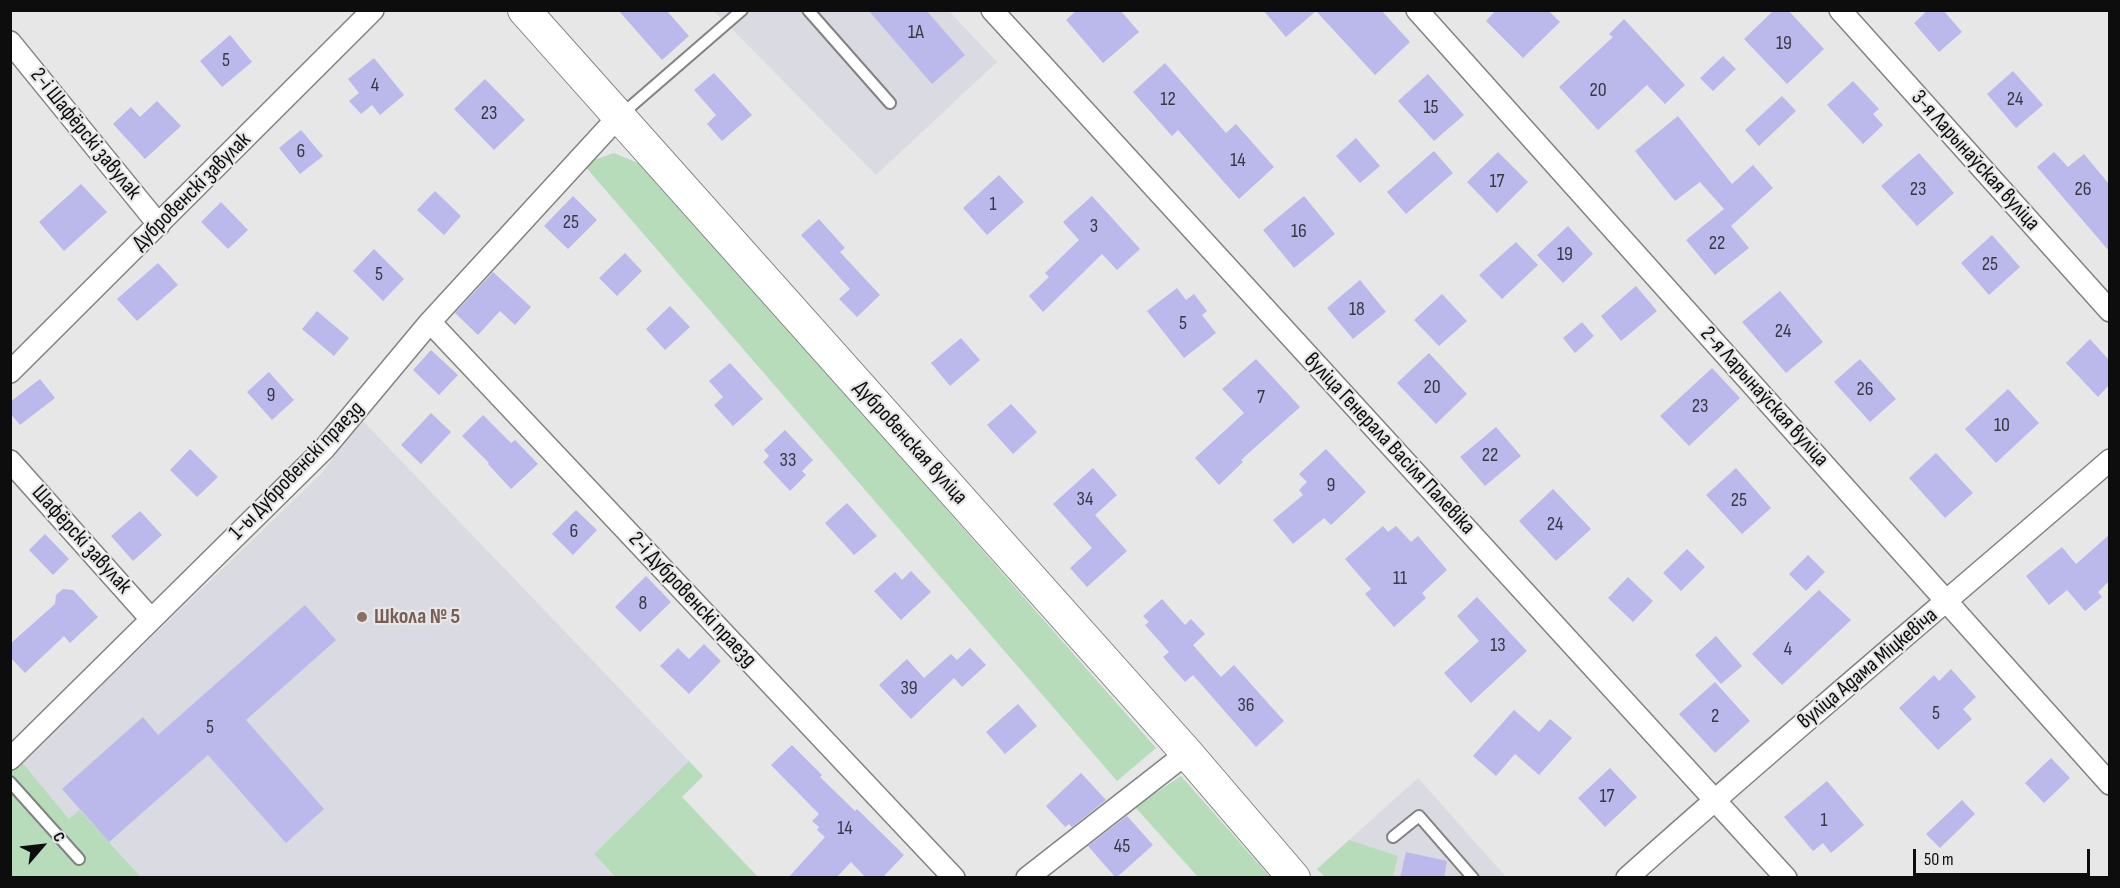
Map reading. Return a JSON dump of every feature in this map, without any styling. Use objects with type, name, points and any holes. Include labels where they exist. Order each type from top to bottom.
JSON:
[{"type":"main road","name":"Дубровенская вуліца","points":[[524,10],[1187,753],[1294,878]]},
{"type":"street","name":"Дубровенскі завулак","points":[[10,372],[373,10]]},
{"type":"street","name":"вуліца Генерала Васіля Палевіка","points":[[992,10],[1786,878]]},
{"type":"street","name":"2-я Ларынаўская вуліца","points":[[1417,10],[2109,783]]},
{"type":"street","name":"3-я Ларынаўская вуліца","points":[[1840,10],[2109,311]]},
{"type":"street","name":"2-і Шафёрскі завулак","points":[[10,42],[159,225]]},
{"type":"street","name":"1-ы Дубровенскі праезд","points":[[10,759],[324,449],[430,322],[619,116]]},
{"type":"street","name":"2-і Дубровенскі праезд","points":[[430,322],[954,878]]},
{"type":"street","name":"вуліца Адама Міцкевіча","points":[[1626,878],[1715,798],[1947,602],[2109,460]]},
{"type":"street","name":"Шафёрскі завулак","points":[[10,461],[151,619]]},
{"type":"street","points":[[1028,878],[1187,753]]},
{"type":"lane","points":[[619,116],[742,10]]},
{"type":"lane","points":[[814,13],[890,103]]},
{"type":"lane","points":[[10,782],[79,859]]},
{"type":"lane","points":[[1393,837],[1419,816],[1473,878]]},
{"type":"shaded area","points":[[714,11],[949,11],[997,62],[876,175]]},
{"type":"shaded area","name":"Школа № 5","points":[[361,419],[689,761],[594,854],[615,878],[141,877],[81,810],[70,820],[22,762],[322,473]]},
{"type":"shaded area","points":[[1418,778],[1506,877],[1393,877],[1398,856],[1349,840]]},
{"type":"green space","points":[[614,153],[645,166],[1156,748],[1117,781],[583,164]]},
{"type":"green space","points":[[689,761],[703,776],[682,797],[758,877],[615,877],[594,854]]},
{"type":"green space","points":[[22,762],[69,819],[80,810],[141,877],[11,877],[10,772]]},
{"type":"green space","points":[[1181,776],[1270,877],[1198,877],[1135,807]]},
{"type":"green space","points":[[1349,840],[1398,856],[1393,877],[1325,877],[1317,869]]},
{"type":"building","points":[[618,10],[666,10],[689,36],[662,60]]},
{"type":"building","points":[[868,10],[926,10],[965,55],[932,84]]},
{"type":"building","points":[[1077,10],[1120,10],[1139,32],[1103,63],[1066,20]]},
{"type":"building","points":[[1263,10],[1381,10],[1410,42],[1375,75],[1316,11],[1286,37]]},
{"type":"building","points":[[1496,10],[1548,10],[1560,22],[1523,58],[1486,21]]},
{"type":"building","points":[[1774,10],[1788,10],[1824,49],[1787,84],[1744,39]]},
{"type":"building","points":[[1928,10],[1943,10],[1962,32],[1939,52],[1914,23]]},
{"type":"building","points":[[1624,19],[1685,85],[1665,104],[1647,85],[1598,130],[1559,87],[1613,37],[1609,34]]},
{"type":"building","points":[[230,35],[252,62],[222,87],[200,61]]},
{"type":"building","points":[[1723,56],[1736,69],[1713,91],[1700,78]]},
{"type":"building","points":[[374,58],[404,95],[380,115],[372,105],[361,114],[349,101],[359,93],[348,79]]},
{"type":"building","points":[[1165,63],[1226,133],[1236,124],[1274,167],[1239,199],[1178,130],[1172,136],[1133,92]]},
{"type":"building","points":[[2013,71],[2043,105],[2016,128],[1987,94]]},
{"type":"building","points":[[714,73],[752,115],[722,141],[707,124],[716,115],[694,90]]},
{"type":"building","points":[[1428,74],[1464,115],[1434,141],[1398,101]]},
{"type":"building","points":[[485,79],[525,120],[494,150],[454,109]]},
{"type":"building","points":[[1853,81],[1879,109],[1873,114],[1883,125],[1863,144],[1827,105]]},
{"type":"building","points":[[1782,96],[1796,111],[1759,146],[1745,130]]},
{"type":"building","points":[[157,101],[181,126],[145,159],[113,124],[131,107],[140,117]]},
{"type":"building","points":[[1678,116],[1732,184],[1753,165],[1773,188],[1731,226],[1749,248],[1715,275],[1686,240],[1724,209],[1700,182],[1675,201],[1635,151]]},
{"type":"building","points":[[301,130],[323,156],[300,174],[279,148]]},
{"type":"building","points":[[1356,138],[1380,166],[1360,183],[1336,156]]},
{"type":"building","points":[[1434,151],[1453,173],[1406,214],[1387,192]]},
{"type":"building","points":[[1498,152],[1528,182],[1497,213],[1467,182]]},
{"type":"building","points":[[2054,152],[2068,167],[2084,154],[2109,184],[2109,251],[2037,167]]},
{"type":"building","points":[[1919,153],[1954,193],[1917,226],[1881,186]]},
{"type":"building","points":[[999,175],[1024,202],[987,235],[963,208]]},
{"type":"building","points":[[81,184],[107,212],[64,251],[39,222]]},
{"type":"building","points":[[435,191],[461,216],[444,235],[417,210]]},
{"type":"building","points":[[573,196],[597,220],[568,249],[544,226]]},
{"type":"building","points":[[1092,196],[1140,249],[1117,270],[1102,254],[1043,312],[1029,296],[1049,277],[1045,273],[1079,240],[1063,222]]},
{"type":"building","points":[[1304,196],[1335,234],[1294,268],[1263,230]]},
{"type":"building","points":[[221,202],[248,230],[228,249],[201,222]]},
{"type":"building","points":[[819,219],[845,248],[840,252],[880,295],[857,317],[839,299],[850,289],[801,235]]},
{"type":"building","points":[[1568,226],[1593,254],[1563,283],[1537,255]]},
{"type":"building","points":[[1992,235],[2020,267],[1989,295],[1961,263]]},
{"type":"building","points":[[1516,242],[1538,265],[1502,299],[1479,275]]},
{"type":"building","points":[[374,249],[404,279],[383,301],[353,271]]},
{"type":"building","points":[[625,253],[642,271],[617,296],[599,278]]},
{"type":"building","points":[[158,263],[178,285],[137,321],[117,299]]},
{"type":"building","points":[[493,272],[531,307],[515,325],[500,311],[478,335],[455,313]]},
{"type":"building","points":[[1360,280],[1386,312],[1353,339],[1327,308]]},
{"type":"building","points":[[1636,286],[1657,311],[1621,341],[1601,316]]},
{"type":"building","points":[[1177,288],[1186,300],[1194,294],[1207,311],[1202,315],[1216,333],[1184,358],[1147,311]]},
{"type":"building","points":[[1780,291],[1823,342],[1786,373],[1742,322]]},
{"type":"building","points":[[1442,294],[1467,321],[1439,346],[1414,320]]},
{"type":"building","points":[[670,306],[690,327],[665,350],[646,329]]},
{"type":"building","points":[[317,311],[349,338],[334,356],[302,329]]},
{"type":"building","points":[[1582,322],[1594,336],[1575,353],[1563,338]]},
{"type":"building","points":[[961,338],[980,360],[950,386],[931,363]]},
{"type":"building","points":[[2090,339],[2109,360],[2109,385],[2098,397],[2066,363]]},
{"type":"building","points":[[431,350],[458,375],[439,395],[413,370]]},
{"type":"building","points":[[1429,353],[1467,394],[1436,424],[1397,383]]},
{"type":"building","points":[[1256,359],[1300,407],[1241,460],[1243,462],[1219,485],[1195,458],[1244,413],[1222,389]]},
{"type":"building","points":[[1860,359],[1896,399],[1870,422],[1834,382]]},
{"type":"building","points":[[730,363],[763,399],[733,426],[714,405],[723,397],[709,381]]},
{"type":"building","points":[[1712,368],[1740,398],[1689,446],[1660,416]]},
{"type":"building","points":[[269,372],[294,400],[272,420],[247,392]]},
{"type":"building","points":[[40,379],[55,398],[20,425],[10,413],[10,402]]},
{"type":"building","points":[[2008,389],[2039,423],[1996,463],[1965,429]]},
{"type":"building","points":[[1011,404],[1037,432],[1013,454],[987,425]]},
{"type":"building","points":[[431,413],[451,432],[421,464],[401,445]]},
{"type":"building","points":[[483,415],[511,443],[515,440],[538,464],[511,489],[462,436]]},
{"type":"building","points":[[1496,427],[1521,456],[1485,486],[1460,457]]},
{"type":"building","points":[[785,430],[813,460],[802,471],[806,475],[790,491],[763,462],[769,456],[764,450]]},
{"type":"building","points":[[190,449],[218,477],[197,497],[170,470]]},
{"type":"building","points":[[1326,449],[1366,492],[1331,525],[1324,518],[1293,544],[1273,520],[1303,495],[1299,490],[1307,482],[1299,474]]},
{"type":"building","points":[[1936,453],[1973,493],[1945,518],[1909,478]]},
{"type":"building","points":[[1093,468],[1117,495],[1095,515],[1127,551],[1087,587],[1070,568],[1092,548],[1053,504]]},
{"type":"building","points":[[1736,468],[1771,508],[1742,534],[1706,495]]},
{"type":"building","points":[[1553,489],[1591,529],[1556,561],[1519,521]]},
{"type":"building","points":[[847,503],[877,536],[854,555],[825,523]]},
{"type":"building","points":[[576,510],[597,530],[573,555],[552,534]]},
{"type":"building","points":[[140,511],[162,535],[133,561],[111,536]]},
{"type":"building","points":[[1383,526],[1388,532],[1396,526],[1411,542],[1418,536],[1447,570],[1422,593],[1426,598],[1394,627],[1365,594],[1371,589],[1345,559]]},
{"type":"building","points":[[45,534],[69,559],[53,575],[29,550]]},
{"type":"building","points":[[2109,535],[2109,581],[2098,592],[2102,597],[2085,611],[2067,590],[2049,605],[2026,576],[2062,547],[2076,564]]},
{"type":"building","points":[[1687,549],[1705,567],[1681,591],[1663,573]]},
{"type":"building","points":[[1808,555],[1825,572],[1806,591],[1789,574]]},
{"type":"building","points":[[911,571],[931,592],[901,620],[874,591],[895,572],[902,580]]},
{"type":"building","points":[[646,576],[671,602],[640,632],[615,607]]},
{"type":"building","points":[[1628,577],[1653,601],[1633,622],[1608,598]]},
{"type":"building","points":[[63,589],[73,590],[98,617],[70,643],[64,636],[25,673],[10,657],[10,644],[55,604],[56,595]]},
{"type":"building","points":[[1819,590],[1851,620],[1782,685],[1752,654]]},
{"type":"building","points":[[1477,597],[1527,651],[1471,703],[1444,673],[1479,641],[1457,616]]},
{"type":"building","points":[[1162,599],[1185,625],[1191,619],[1205,634],[1193,645],[1221,677],[1234,665],[1284,721],[1256,747],[1193,675],[1185,682],[1163,657],[1169,652],[1145,625],[1149,622],[1143,616]]},
{"type":"building","points":[[305,605],[336,640],[246,720],[324,809],[286,843],[208,755],[109,842],[62,789],[143,717],[158,735]]},
{"type":"building","points":[[1716,636],[1742,666],[1721,684],[1695,655]]},
{"type":"building","points":[[704,644],[721,661],[689,694],[660,666],[678,648],[689,659]]},
{"type":"building","points":[[970,648],[986,665],[962,687],[954,678],[911,719],[879,685],[907,659],[924,678],[951,654],[957,660]]},
{"type":"building","points":[[1951,669],[1976,697],[1963,709],[1972,719],[1938,750],[1899,708],[1934,675],[1939,681]]},
{"type":"building","points":[[1715,682],[1750,721],[1715,753],[1679,714]]},
{"type":"building","points":[[1018,704],[1037,726],[1005,754],[986,732]]},
{"type":"building","points":[[1514,710],[1539,732],[1550,719],[1572,738],[1539,775],[1515,754],[1496,776],[1473,756]]},
{"type":"building","points":[[792,745],[822,775],[820,777],[904,855],[882,878],[866,878],[851,862],[836,878],[788,878],[825,837],[812,821],[819,814],[771,765]]},
{"type":"building","points":[[2051,758],[2070,778],[2044,803],[2025,783]]},
{"type":"building","points":[[1610,768],[1637,797],[1605,827],[1578,798]]},
{"type":"building","points":[[1081,773],[1106,800],[1072,827],[1069,824],[1065,827],[1046,806]]},
{"type":"building","points":[[1827,781],[1864,825],[1831,853],[1823,843],[1813,851],[1784,817]]},
{"type":"building","points":[[1962,800],[1975,814],[1940,848],[1926,834]]},
{"type":"building","points":[[1127,816],[1153,845],[1116,878],[1088,846]]},
{"type":"building","points":[[1406,852],[1447,861],[1444,878],[1400,878]]},
{"type":"place","name":"Школа № 5","points":[[362,617]]}]
